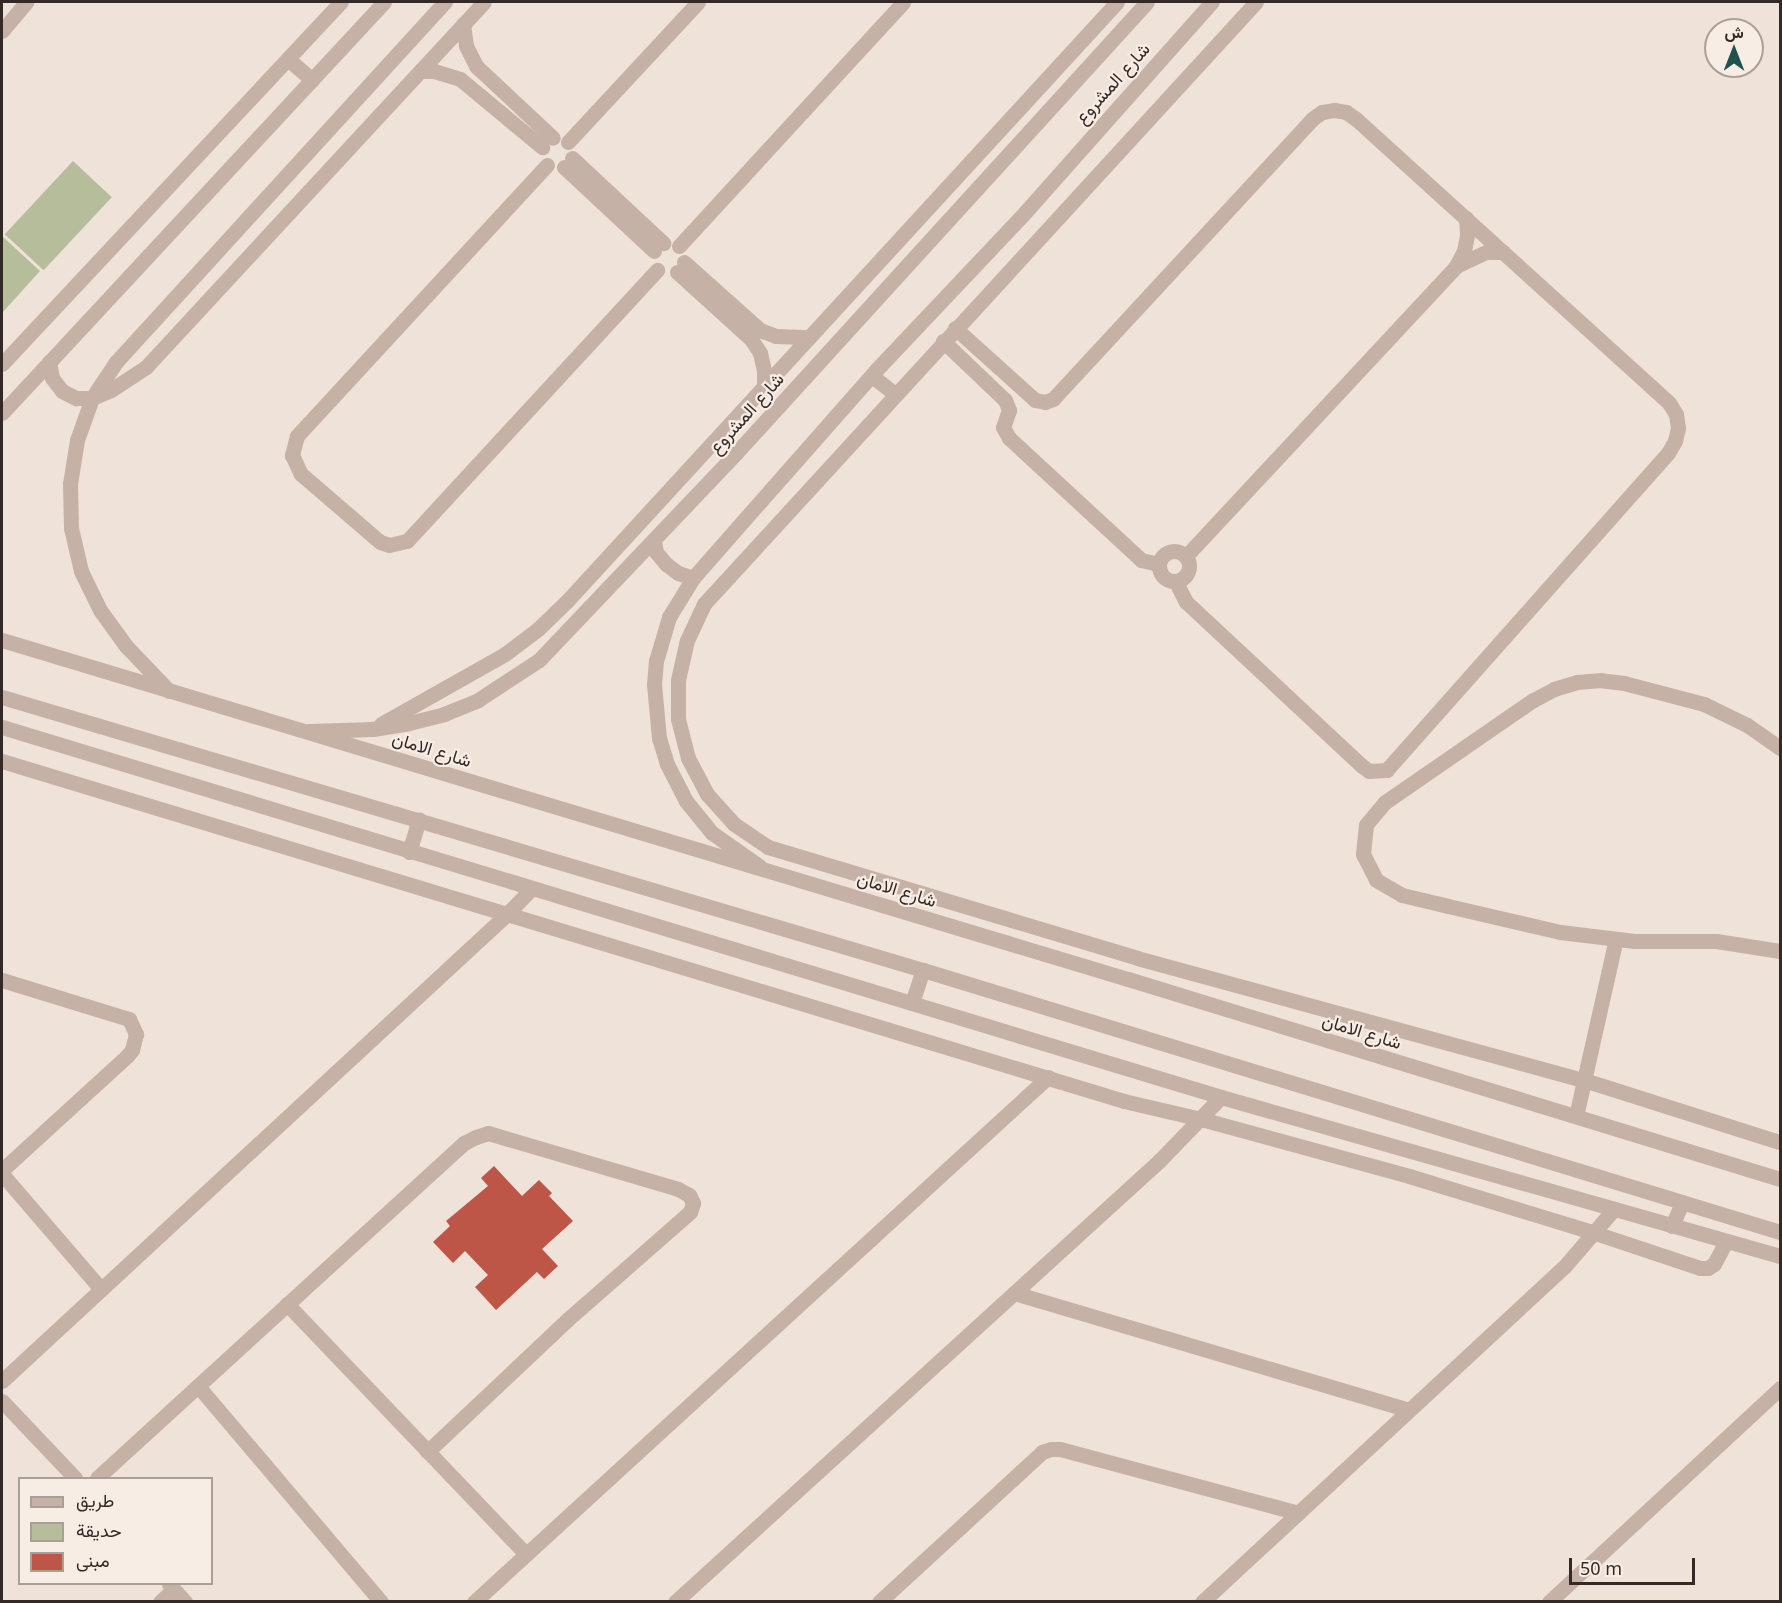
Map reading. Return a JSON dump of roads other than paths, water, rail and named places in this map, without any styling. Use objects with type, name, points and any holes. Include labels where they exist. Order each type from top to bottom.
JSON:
[{"type":"street","points":[[2,31],[26,2]]},
{"type":"street","points":[[2,364],[341,2]]},
{"type":"street","points":[[2,413],[384,2]]},
{"type":"street","points":[[169,691],[126,646],[100,610],[81,570],[71,528],[70,484],[77,440],[92,398],[116,362],[445,2]]},
{"type":"street","points":[[49,362],[52,378],[62,390],[76,398],[92,398],[111,390],[146,367],[484,2]]},
{"type":"street","points":[[658,247],[568,162],[568,142],[698,2]]},
{"type":"street","points":[[679,246],[903,2]]},
{"type":"street","points":[[373,729],[504,654],[538,630],[976,158],[1116,2]]},
{"type":"street","name":"شارع المشروع","points":[[304,731],[373,729],[444,714],[478,700],[509,682],[539,660],[728,462],[1147,2]]},
{"type":"street","name":"شارع المشروع","points":[[764,870],[712,833],[675,783],[659,738],[655,711],[656,661],[669,617],[693,578],[872,376],[1020,218],[1212,2]]},
{"type":"street","points":[[1256,2],[704,604],[687,640],[678,680],[678,720],[686,749],[707,794],[734,824],[768,847],[1081,941],[1584,1080],[1780,1142]]},
{"type":"street","points":[[463,24],[466,46],[476,66],[547,142]]},
{"type":"street","points":[[288,59],[312,80]]},
{"type":"street","points":[[420,71],[434,71],[460,79],[547,142],[568,142]]},
{"type":"street","points":[[955,328],[1035,400],[1045,402],[1053,399],[1312,119],[1328,111],[1346,112],[1669,403],[1676,414],[1678,428],[1675,441],[1387,770],[1378,773],[1362,766],[1186,602],[1176,582],[1163,577],[1159,564],[1161,558],[1173,551],[1186,556],[1189,562],[1187,575],[1176,582]]},
{"type":"street","points":[[547,142],[543,160],[547,165],[552,168],[568,162]]},
{"type":"street","points":[[547,165],[297,436],[292,455],[301,474],[380,542],[389,544],[407,541],[657,270]]},
{"type":"street","points":[[1020,218],[1040,235]]},
{"type":"street","points":[[1186,556],[1456,266],[1464,251],[1466,218]]},
{"type":"street","points":[[672,242],[679,246],[684,253],[680,267],[670,274],[657,270],[653,264],[658,247],[672,242]]},
{"type":"street","points":[[1456,266],[1486,252],[1503,252]]},
{"type":"street","points":[[680,267],[760,330],[776,336],[809,337]]},
{"type":"street","points":[[680,267],[752,339],[760,353],[764,370],[764,387]]},
{"type":"street","points":[[943,341],[1005,400],[1009,410],[1003,427],[1009,438],[1141,560],[1159,564]]},
{"type":"street","points":[[872,376],[895,394]]},
{"type":"street","points":[[710,446],[728,462]]},
{"type":"street","points":[[654,542],[656,552],[666,564],[693,578]]},
{"type":"street","name":"شارع الامان","points":[[2,640],[1780,1179]]},
{"type":"street","points":[[1780,748],[1747,725],[1704,704],[1624,683],[1601,680],[1577,682],[1554,689],[1533,700],[1385,802],[1366,825],[1363,854],[1376,880],[1402,895],[1560,932],[1617,939],[1716,941],[1780,951]]},
{"type":"street","points":[[2,697],[923,970],[1780,1232]]},
{"type":"street","points":[[2,727],[1221,1097],[1780,1256]]},
{"type":"street","points":[[2,761],[1124,1101],[1201,1119],[1409,1176],[1704,1269],[1714,1264],[1726,1241]]},
{"type":"street","points":[[409,852],[419,820]]},
{"type":"street","points":[[2,1382],[506,915],[532,888]]},
{"type":"street","points":[[1576,1116],[1617,939]]},
{"type":"street","points":[[912,1003],[923,970]]},
{"type":"street","points":[[2,980],[129,1019],[136,1034],[132,1050],[127,1056],[2,1172],[101,1289]]},
{"type":"street","points":[[478,1600],[1048,1077]]},
{"type":"street","points":[[675,1602],[1014,1293],[1201,1119],[1221,1097]]},
{"type":"street","points":[[99,1477],[464,1143],[488,1133],[678,1189],[689,1195],[693,1203],[690,1212],[567,1320],[427,1452]]},
{"type":"street","points":[[1672,1226],[1682,1202]]},
{"type":"street","points":[[1202,1602],[1564,1267],[1614,1209]]},
{"type":"street","points":[[1014,1293],[1409,1410]]},
{"type":"street","points":[[287,1304],[526,1554]]},
{"type":"street","points":[[198,1386],[381,1602]]},
{"type":"street","points":[[1549,1602],[1780,1388]]},
{"type":"street","points":[[2,1401],[73,1477]]},
{"type":"street","points":[[879,1602],[1042,1452],[1051,1449],[1070,1451],[1299,1513]]},
{"type":"street","points":[[160,1602],[171,1586],[185,1602]]}]
